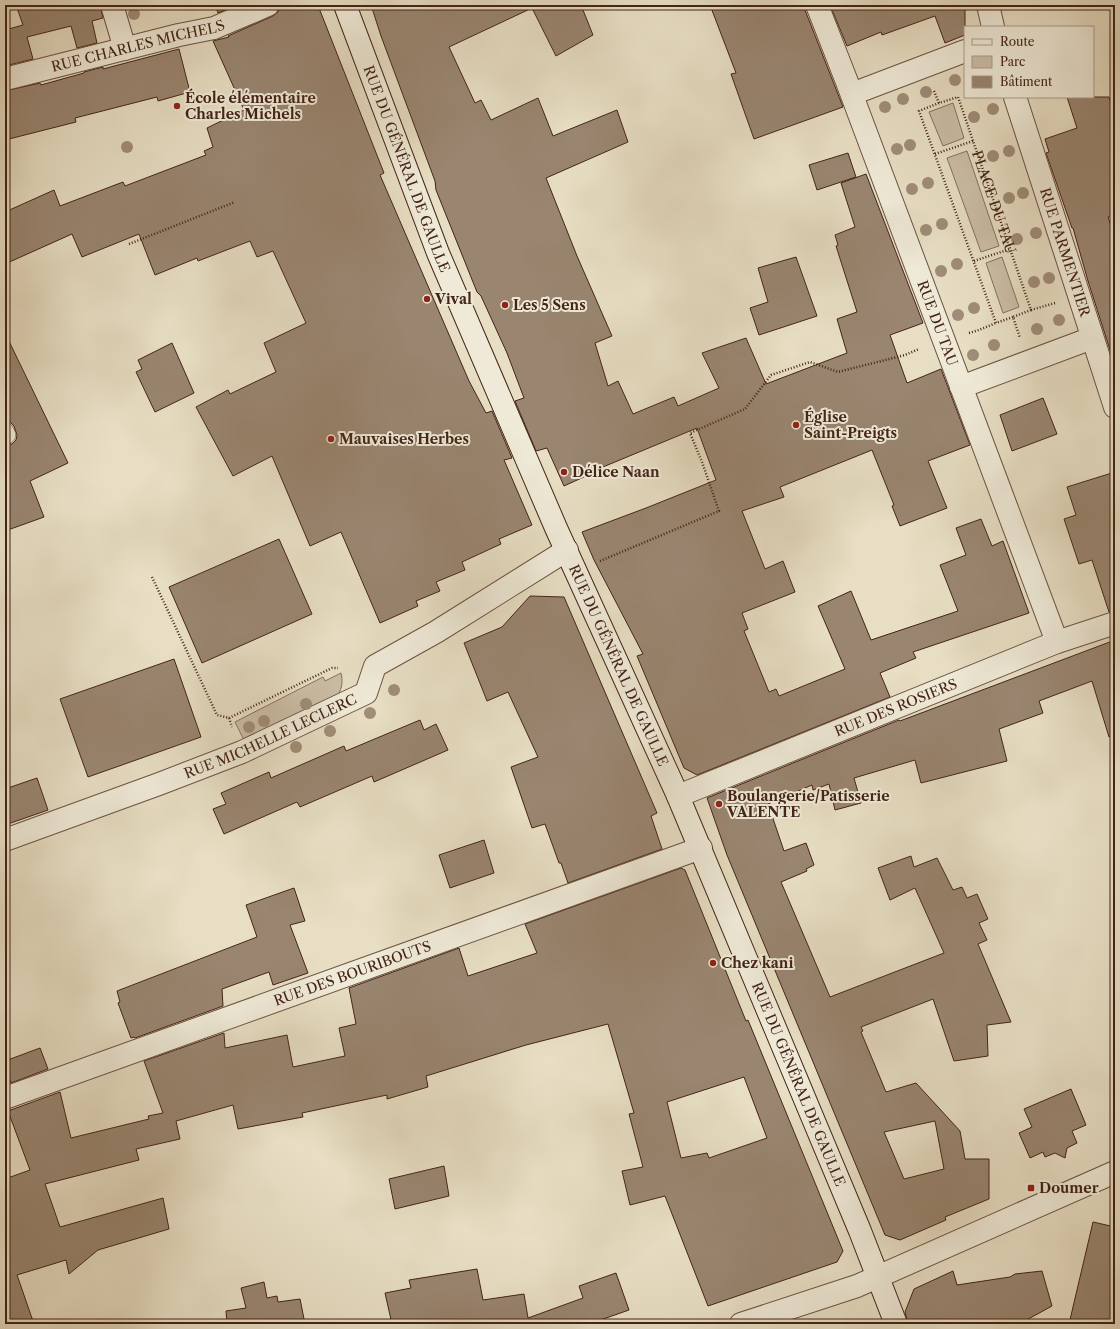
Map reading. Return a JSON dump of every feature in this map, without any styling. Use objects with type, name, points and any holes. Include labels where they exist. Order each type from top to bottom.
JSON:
[{"type":"street","points":[[112,5],[125,48]]},
{"type":"street","name":"RUE CHARLES MICHELS","points":[[5,79],[125,48],[214,28],[268,5]]},
{"type":"street","name":"RUE DU GÉNÉRAL DE GAULLE","points":[[345,5],[438,252],[575,571],[701,848],[896,1324]]},
{"type":"street","name":"RUE DU TAU","points":[[817,5],[852,94],[1057,642]]},
{"type":"street","points":[[988,5],[993,26]]},
{"type":"street","points":[[852,94],[964,50]]},
{"type":"street","name":"RUE PARMENTIER","points":[[1014,98],[1115,407]]},
{"type":"street","points":[[961,387],[1092,338]]},
{"type":"street","name":"RUE MICHELLE LECLERC","points":[[5,840],[242,752],[366,693],[375,666],[436,632],[566,550]]},
{"type":"street","name":"RUE DES ROSIERS","points":[[678,796],[1057,642],[1115,622]]},
{"type":"street","name":"RUE DES BOURIBOUTS","points":[[5,1098],[701,848]]},
{"type":"street","points":[[741,1324],[857,1286],[1115,1172]]},
{"type":"path","points":[[925,66],[938,103]]},
{"type":"path","name":"PLACE DU TAU","points":[[958,97],[1030,310],[996,323],[919,111],[938,103],[958,97]]},
{"type":"path","points":[[935,154],[973,141]]},
{"type":"path","points":[[129,244],[235,202]]},
{"type":"path","points":[[974,261],[1010,250]]},
{"type":"path","points":[[1013,317],[1028,362]]},
{"type":"path","points":[[575,571],[720,511],[690,433],[745,409],[771,375],[810,362],[838,372],[905,355],[943,338]]},
{"type":"path","points":[[152,577],[216,715],[229,718],[332,668],[338,668]]},
{"type":"path","points":[[229,718],[234,731]]},
{"type":"green space","points":[[953,103],[964,138],[943,146],[929,112]]},
{"type":"green space","points":[[967,151],[999,246],[981,252],[947,158]]},
{"type":"green space","points":[[1002,257],[1019,307],[1003,313],[986,263]]},
{"type":"green space","points":[[341,673],[342,684],[338,695],[244,740],[235,722],[323,677],[325,681]]},
{"type":"building","points":[[16,5],[100,5],[103,18],[92,21],[97,43],[77,48],[71,26],[27,37],[33,59],[5,66],[5,30],[23,25]]},
{"type":"building","points":[[215,5],[236,5],[218,13]]},
{"type":"building","points":[[280,5],[312,5],[319,8],[384,173],[380,175],[469,381],[486,413],[492,411],[512,458],[504,460],[532,525],[499,539],[501,544],[462,562],[465,570],[436,582],[440,591],[416,601],[418,606],[380,623],[341,532],[310,546],[272,456],[233,476],[196,407],[228,390],[230,394],[276,372],[264,343],[306,323],[273,251],[257,257],[250,241],[198,261],[197,258],[155,275],[139,234],[82,257],[72,234],[5,264],[5,212],[54,190],[60,206],[123,182],[125,186],[206,155],[204,151],[213,147],[207,128],[244,110],[213,41],[229,37],[228,36],[273,16],[278,12]]},
{"type":"building","points":[[371,5],[581,5],[593,35],[556,56],[532,8],[449,47],[475,103],[481,100],[491,120],[538,98],[553,136],[617,110],[628,142],[546,178],[577,256],[612,336],[595,343],[608,386],[618,381],[633,414],[674,397],[678,406],[719,388],[702,353],[746,338],[766,384],[847,353],[837,319],[857,312],[836,246],[838,245],[835,235],[855,227],[841,183],[866,174],[923,323],[890,335],[907,383],[941,369],[970,445],[928,461],[947,508],[900,526],[892,506],[894,505],[872,450],[780,487],[784,497],[742,511],[765,569],[783,561],[795,592],[742,613],[748,629],[744,631],[769,692],[776,689],[779,696],[845,669],[818,606],[851,591],[871,640],[958,611],[940,565],[966,555],[956,528],[981,519],[992,546],[1003,541],[1029,613],[913,652],[916,658],[880,673],[890,697],[697,775],[684,768],[637,656],[643,654],[594,560],[582,532],[716,480],[697,428],[586,474],[586,476],[564,486],[547,448],[536,451],[515,401],[524,398],[507,353],[481,296],[477,292],[436,190],[435,181]]},
{"type":"building","points":[[710,5],[805,5],[805,10],[843,107],[754,139],[731,74],[736,73]]},
{"type":"building","points":[[830,5],[965,5],[964,35],[945,43],[935,16],[882,35],[881,32],[847,46]]},
{"type":"building","points":[[179,49],[190,92],[158,101],[157,97],[75,118],[76,122],[5,140],[5,91],[40,83],[41,85],[103,67],[103,69]]},
{"type":"building","points":[[1109,97],[1115,116],[1115,215],[1108,217],[1115,238],[1115,352],[1111,353],[1073,228],[1046,153],[1049,152],[1045,139],[1077,128],[1067,98]]},
{"type":"building","points":[[848,153],[856,177],[817,190],[809,165]]},
{"type":"building","points":[[796,257],[817,316],[759,335],[750,308],[768,302],[758,268]]},
{"type":"building","points":[[5,333],[68,463],[30,481],[44,517],[5,531],[5,445],[12,444],[16,440],[17,435],[14,426],[10,422],[5,421]]},
{"type":"building","points":[[172,343],[194,393],[155,412],[136,372],[142,369],[138,360]]},
{"type":"building","points":[[1043,398],[1057,434],[1012,451],[1000,415]]},
{"type":"building","points":[[1115,472],[1115,611],[1109,612],[1092,560],[1079,564],[1064,519],[1076,515],[1067,487]]},
{"type":"building","points":[[279,539],[312,614],[202,663],[169,587]]},
{"type":"building","points":[[530,596],[564,597],[657,813],[651,816],[662,849],[568,883],[545,824],[532,828],[511,767],[538,757],[508,692],[487,701],[464,643],[502,627]]},
{"type":"building","points":[[1115,640],[1115,736],[1109,737],[1092,681],[1039,701],[1043,713],[999,729],[1007,761],[921,783],[915,760],[854,778],[861,803],[835,810],[829,784],[813,790],[812,785],[768,804],[784,851],[806,843],[814,865],[806,869],[807,871],[781,882],[830,997],[944,953],[915,888],[890,900],[878,868],[911,856],[914,867],[937,858],[953,890],[962,887],[967,898],[977,894],[988,919],[979,923],[987,940],[978,944],[1011,1022],[987,1025],[988,1056],[954,1061],[933,999],[861,1027],[863,1031],[861,1032],[886,1092],[916,1083],[960,1131],[965,1159],[989,1159],[989,1199],[945,1217],[946,1220],[900,1240],[885,1235],[727,855],[707,798],[899,720],[900,721]],"holes":[[[935,1121],[944,1169],[904,1179],[884,1132]]]},
{"type":"building","points":[[174,659],[201,737],[88,777],[60,699]]},
{"type":"building","points":[[420,720],[424,730],[436,724],[448,750],[374,782],[372,776],[300,807],[297,802],[224,834],[213,809],[226,804],[221,793],[269,772],[271,778],[344,746],[346,751]]},
{"type":"building","points":[[37,778],[48,810],[5,825],[5,789]]},
{"type":"building","points":[[484,840],[494,873],[450,888],[439,855]]},
{"type":"building","points":[[681,868],[685,870],[746,1021],[748,1020],[843,1251],[837,1262],[708,1306],[665,1196],[630,1205],[622,1171],[643,1167],[629,1114],[634,1113],[608,1024],[526,1045],[426,1076],[428,1087],[387,1099],[387,1095],[302,1113],[303,1117],[238,1129],[233,1105],[176,1121],[180,1139],[136,1149],[139,1160],[45,1184],[60,1227],[163,1198],[169,1229],[98,1250],[69,1274],[66,1260],[17,1275],[34,1324],[5,1324],[5,1179],[30,1170],[8,1111],[60,1092],[71,1138],[149,1119],[148,1116],[163,1113],[144,1061],[224,1033],[225,1048],[287,1035],[293,1067],[345,1056],[339,1028],[356,1024],[349,988],[459,948],[468,976],[537,953],[525,924]],"holes":[[[744,1077],[767,1138],[709,1158],[707,1153],[681,1158],[667,1102]]]},
{"type":"building","points":[[294,888],[305,921],[290,925],[308,973],[273,985],[269,972],[222,989],[223,1006],[135,1038],[131,1038],[118,1003],[120,1002],[117,991],[257,937],[246,905]]},
{"type":"building","points":[[40,1048],[48,1069],[11,1083],[5,1066],[5,1061]]},
{"type":"building","points":[[1071,1089],[1086,1125],[1072,1131],[1077,1143],[1067,1148],[1065,1158],[1055,1153],[1045,1157],[1043,1152],[1030,1158],[1019,1133],[1032,1127],[1024,1109]]},
{"type":"building","points":[[444,1166],[449,1196],[395,1209],[389,1179]]},
{"type":"building","points":[[1093,1222],[1115,1227],[1115,1324],[1069,1324]]},
{"type":"building","points":[[477,1269],[483,1300],[524,1294],[528,1318],[583,1298],[579,1286],[616,1273],[629,1310],[589,1324],[392,1324],[385,1293],[411,1288],[409,1280]]},
{"type":"building","points":[[953,1271],[957,1285],[1010,1277],[1015,1274],[1042,1271],[1052,1306],[1026,1320],[998,1324],[908,1324],[905,1312],[914,1289]]},
{"type":"building","points":[[264,1282],[267,1298],[277,1296],[278,1302],[300,1299],[305,1324],[227,1324],[226,1311],[246,1308],[241,1288]]},
{"type":"place","name":"École élémentaire Charles Michels","points":[[177,106]]},
{"type":"place","name":"Vival","points":[[427,299]]},
{"type":"place","name":"Les 5 Sens","points":[[505,305]]},
{"type":"place","name":"Église Saint-Preigts","points":[[796,425]]},
{"type":"place","name":"Mauvaises Herbes","points":[[331,439]]},
{"type":"place","name":"Délice Naan","points":[[564,472]]},
{"type":"place","name":"Boulangerie/Patisserie VALENTE","points":[[719,804]]},
{"type":"place","name":"Chez kani","points":[[713,963]]},
{"type":"place","name":"Doumer","points":[[1031,1188]]}]
